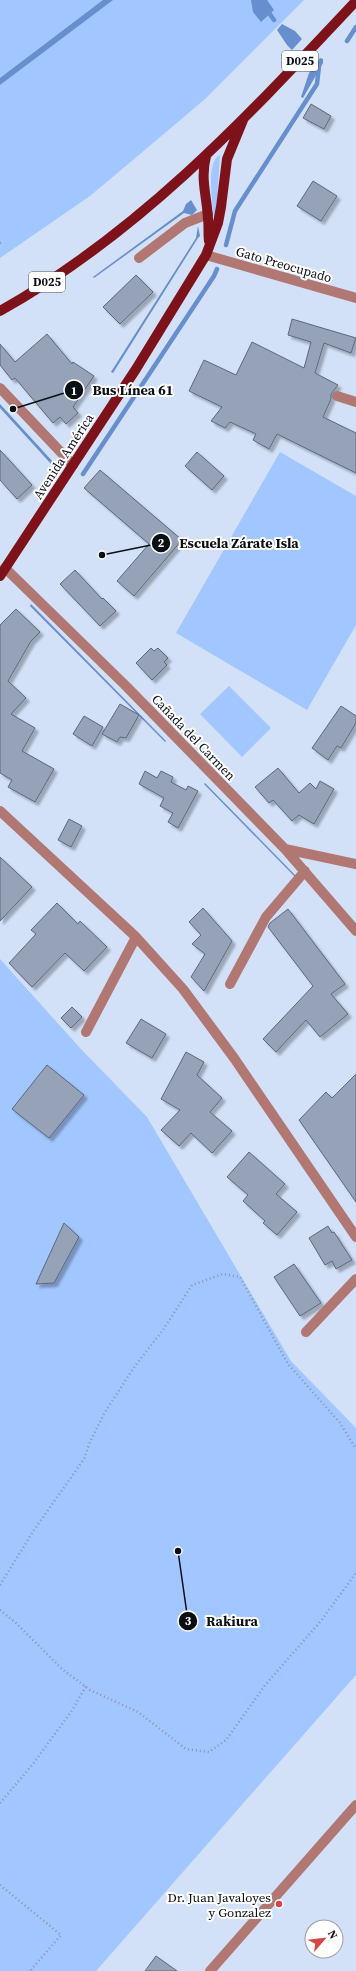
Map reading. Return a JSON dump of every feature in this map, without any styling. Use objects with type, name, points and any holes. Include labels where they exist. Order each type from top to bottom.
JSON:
[{"type":"main road","name":"D025","points":[[0,311],[72,265],[120,230],[176,184],[243,120],[356,1]]},
{"type":"main road","name":"Avenida América","points":[[2,572],[136,369],[207,251],[221,207],[227,159],[243,120]]},
{"type":"main road","points":[[206,156],[204,164],[203,191],[208,214],[207,251]]},
{"type":"street","points":[[139,258],[185,223],[208,214]]},
{"type":"street","name":"Gato Preocupado","points":[[207,251],[356,298]]},
{"type":"street","points":[[0,388],[72,465]]},
{"type":"street","points":[[337,396],[356,402]]},
{"type":"street","name":"Cañada del Carmen","points":[[2,572],[126,686],[286,849],[356,931]]},
{"type":"street","points":[[0,811],[136,937],[183,989],[234,1058],[356,1236]]},
{"type":"street","points":[[286,849],[356,864]]},
{"type":"street","points":[[230,984],[266,917],[305,871]]},
{"type":"street","points":[[86,1032],[136,937]]},
{"type":"street","points":[[306,1332],[356,1279]]},
{"type":"street","points":[[210,1971],[356,1804]]},
{"type":"path","points":[[0,1586],[34,1530],[84,1459],[90,1442],[105,1412],[135,1366],[163,1330],[192,1285],[204,1280],[223,1274],[240,1277],[288,1364],[340,1423],[356,1450]]},
{"type":"path","points":[[0,1610],[16,1623],[62,1669],[86,1686],[138,1712],[186,1749],[209,1752],[226,1740],[266,1684],[320,1622],[356,1573]]},
{"type":"path","points":[[0,1803],[33,1764],[72,1709],[86,1686]]},
{"type":"path","points":[[0,1885],[61,1935],[30,1971]]},
{"type":"shaded area","points":[[0,0],[304,0],[204,100],[90,196],[0,258]]},
{"type":"shaded area","points":[[103,0],[113,0],[0,85],[0,78]]},
{"type":"shaded area","points":[[251,0],[267,0],[274,10],[261,22],[253,12]]},
{"type":"shaded area","points":[[282,24],[295,31],[302,39],[292,50],[277,30]]},
{"type":"shaded area","points":[[320,58],[323,59],[323,63],[303,98],[301,97],[309,73]]},
{"type":"shaded area","points":[[220,155],[216,215],[214,220],[211,175],[215,159]]},
{"type":"shaded area","points":[[191,200],[197,210],[192,215],[184,213],[94,278],[93,277],[183,211],[186,204]]},
{"type":"shaded area","points":[[198,226],[200,236],[113,373],[111,372],[196,238]]},
{"type":"shaded area","points":[[0,404],[54,463],[52,465],[0,408]]},
{"type":"shaded area","points":[[280,452],[356,496],[356,625],[307,710],[176,633]]},
{"type":"shaded area","points":[[31,604],[166,741],[165,742],[30,606]]},
{"type":"shaded area","points":[[229,686],[271,728],[242,757],[200,714]]},
{"type":"shaded area","points":[[205,783],[297,877],[296,878],[204,784]]},
{"type":"shaded area","points":[[0,959],[80,1048],[147,1117],[291,1361],[356,1428],[356,1675],[96,1971],[0,1971]]},
{"type":"building","points":[[311,104],[331,116],[324,129],[303,118]]},
{"type":"building","points":[[313,181],[337,196],[321,221],[297,206]]},
{"type":"building","points":[[136,275],[153,292],[120,324],[103,307]]},
{"type":"building","points":[[292,319],[356,338],[351,353],[324,343],[315,373],[338,385],[331,394],[331,399],[323,417],[356,433],[356,473],[277,434],[269,449],[253,440],[256,434],[230,422],[225,428],[211,421],[222,407],[189,391],[204,360],[236,375],[252,342],[304,368],[311,342],[288,335]]},
{"type":"building","points":[[47,334],[72,364],[73,362],[94,376],[73,407],[78,413],[66,424],[60,417],[53,423],[15,378],[12,380],[0,365],[0,344],[15,362]]},
{"type":"building","points":[[0,450],[32,485],[17,499],[0,480]]},
{"type":"building","points":[[197,452],[224,476],[212,490],[185,466]]},
{"type":"building","points":[[100,470],[182,540],[134,596],[117,581],[149,544],[84,488]]},
{"type":"building","points":[[75,570],[102,599],[103,598],[116,611],[100,626],[60,584]]},
{"type":"building","points":[[16,609],[40,632],[31,641],[8,681],[26,698],[11,714],[35,728],[22,751],[54,769],[35,802],[8,787],[12,780],[0,773],[0,625]]},
{"type":"building","points":[[151,648],[154,651],[158,648],[168,658],[164,662],[167,665],[152,680],[136,663]]},
{"type":"building","points":[[120,704],[139,715],[126,738],[120,737],[117,742],[102,734]]},
{"type":"building","points":[[341,706],[356,716],[356,723],[341,748],[337,746],[328,760],[312,748]]},
{"type":"building","points":[[84,716],[103,727],[92,746],[73,734]]},
{"type":"building","points":[[278,768],[299,793],[310,783],[316,789],[320,781],[334,789],[314,824],[299,815],[292,821],[273,800],[269,803],[255,787]]},
{"type":"building","points":[[145,771],[157,778],[161,771],[173,777],[171,782],[186,790],[188,786],[198,791],[178,828],[168,822],[173,813],[160,806],[164,798],[139,784]]},
{"type":"building","points":[[69,819],[82,826],[71,847],[58,840]]},
{"type":"building","points":[[0,857],[32,887],[0,921]]},
{"type":"building","points":[[57,903],[78,924],[80,921],[107,947],[84,971],[65,953],[32,987],[9,963],[36,934],[31,930]]},
{"type":"building","points":[[203,908],[232,941],[204,991],[191,977],[205,954],[192,944],[201,935],[189,922]]},
{"type":"building","points":[[288,909],[345,984],[331,994],[348,1014],[320,1037],[306,1020],[276,1052],[263,1039],[313,986],[268,927],[270,923]]},
{"type":"building","points":[[72,1007],[82,1017],[71,1028],[61,1018]]},
{"type":"building","points":[[141,1019],[166,1034],[152,1058],[126,1043]]},
{"type":"building","points":[[186,1052],[204,1062],[197,1075],[222,1098],[210,1112],[232,1131],[212,1153],[191,1133],[179,1146],[161,1130],[180,1110],[161,1099]]},
{"type":"building","points":[[47,1065],[84,1095],[49,1138],[12,1109]]},
{"type":"building","points":[[356,1074],[356,1202],[299,1120],[326,1092],[332,1098]]},
{"type":"building","points":[[249,1152],[285,1184],[276,1194],[297,1212],[277,1235],[263,1223],[265,1221],[243,1201],[248,1195],[227,1177]]},
{"type":"building","points":[[64,1223],[79,1237],[54,1283],[36,1284]]},
{"type":"building","points":[[328,1226],[332,1233],[334,1232],[352,1260],[336,1269],[332,1261],[325,1265],[309,1238]]},
{"type":"building","points":[[294,1264],[321,1303],[300,1316],[274,1277]]},
{"type":"building","points":[[156,1956],[177,1971],[145,1971]]},
{"type":"waterway","points":[[267,10],[274,20]]},
{"type":"waterway","points":[[347,41],[356,27]]},
{"type":"waterway","points":[[226,245],[235,211],[317,84],[319,66]]},
{"type":"waterway","points":[[83,474],[214,276],[217,269]]},
{"type":"place","name":"Bus Línea 61","points":[[13,409]]},
{"type":"place","name":"Escuela Zárate Isla","points":[[102,555]]},
{"type":"place","name":"Rakiura","points":[[178,1551]]},
{"type":"place","name":"Dr. Juan Javaloyes y Gonzalez","points":[[279,1904]]}]
